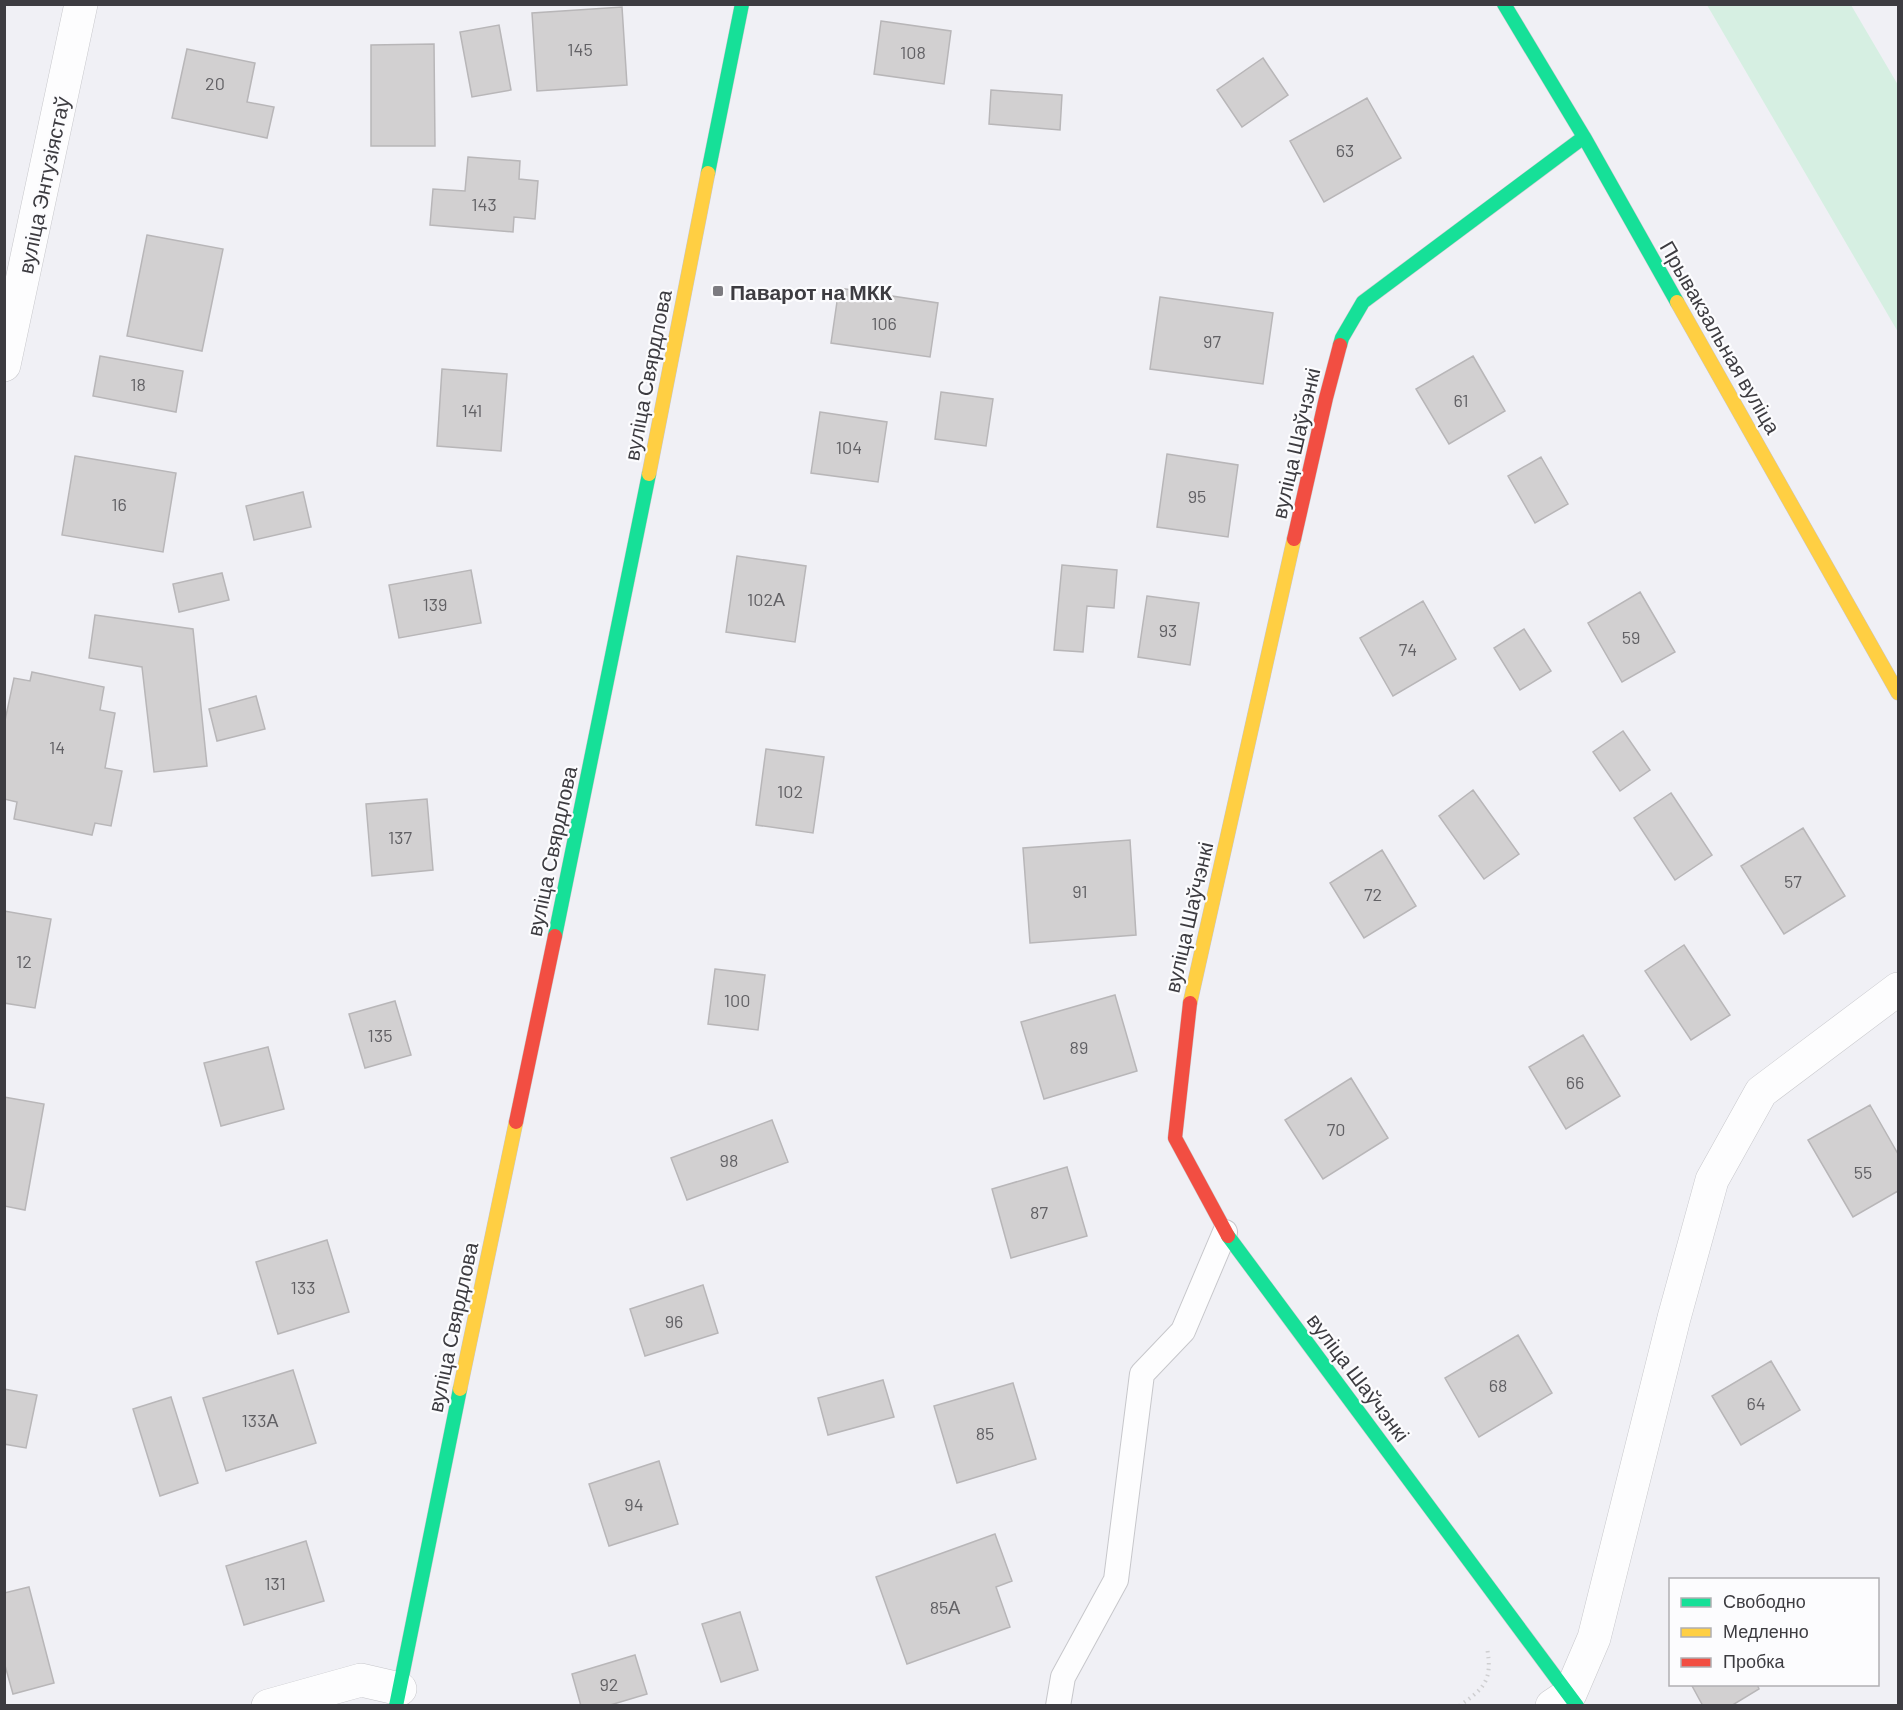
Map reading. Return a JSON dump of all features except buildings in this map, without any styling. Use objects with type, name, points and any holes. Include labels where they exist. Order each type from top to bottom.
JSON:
[{"type":"street","name":"вуліца Энтузіястаў","points":[[4,365],[81,4]]},
{"type":"street","name":"вуліца Свярдлова","points":[[398,1697],[600,718],[742,4]]},
{"type":"street","name":"Прывакзальная вуліца","points":[[1504,4],[1584,137],[1899,693]]},
{"type":"street","name":"вуліца Шаўчэнкі","points":[[1566,1702],[1225,1232],[1175,1138],[1189,1008],[1326,398],[1342,338],[1363,302],[1584,137]]},
{"type":"street","points":[[1566,1702],[1594,1638],[1674,1318],[1712,1180],[1761,1092],[1899,989]]},
{"type":"street","points":[[268,1706],[361,1680],[398,1697]]},
{"type":"lane","points":[[1058,1706],[1063,1677],[1116,1580],[1142,1374],[1183,1331],[1225,1232]]},
{"type":"green space","points":[[1707,5],[1851,5],[1898,85],[1898,332]]},
{"type":"traffic: fast","points":[[708,173],[742,4]]},
{"type":"traffic: fast","points":[[1504,4],[1584,137],[1677,302]]},
{"type":"traffic: fast","points":[[1340,345],[1363,302],[1584,137]]},
{"type":"traffic: fast","points":[[555,936],[649,474]]},
{"type":"traffic: fast","points":[[1228,1236],[1577,1706]]},
{"type":"traffic: fast","points":[[396,1706],[460,1389]]},
{"type":"traffic: slow","points":[[649,474],[708,173]]},
{"type":"traffic: slow","points":[[1677,302],[1898,693]]},
{"type":"traffic: slow","points":[[1190,1003],[1294,539]]},
{"type":"traffic: slow","points":[[460,1389],[516,1122]]},
{"type":"traffic: jam","points":[[1294,539],[1340,345]]},
{"type":"traffic: jam","points":[[516,1122],[555,936]]},
{"type":"traffic: jam","points":[[1190,1003],[1175,1138],[1228,1236]]},
{"type":"place","name":"Паварот на МКК","points":[[718,291]]}]
